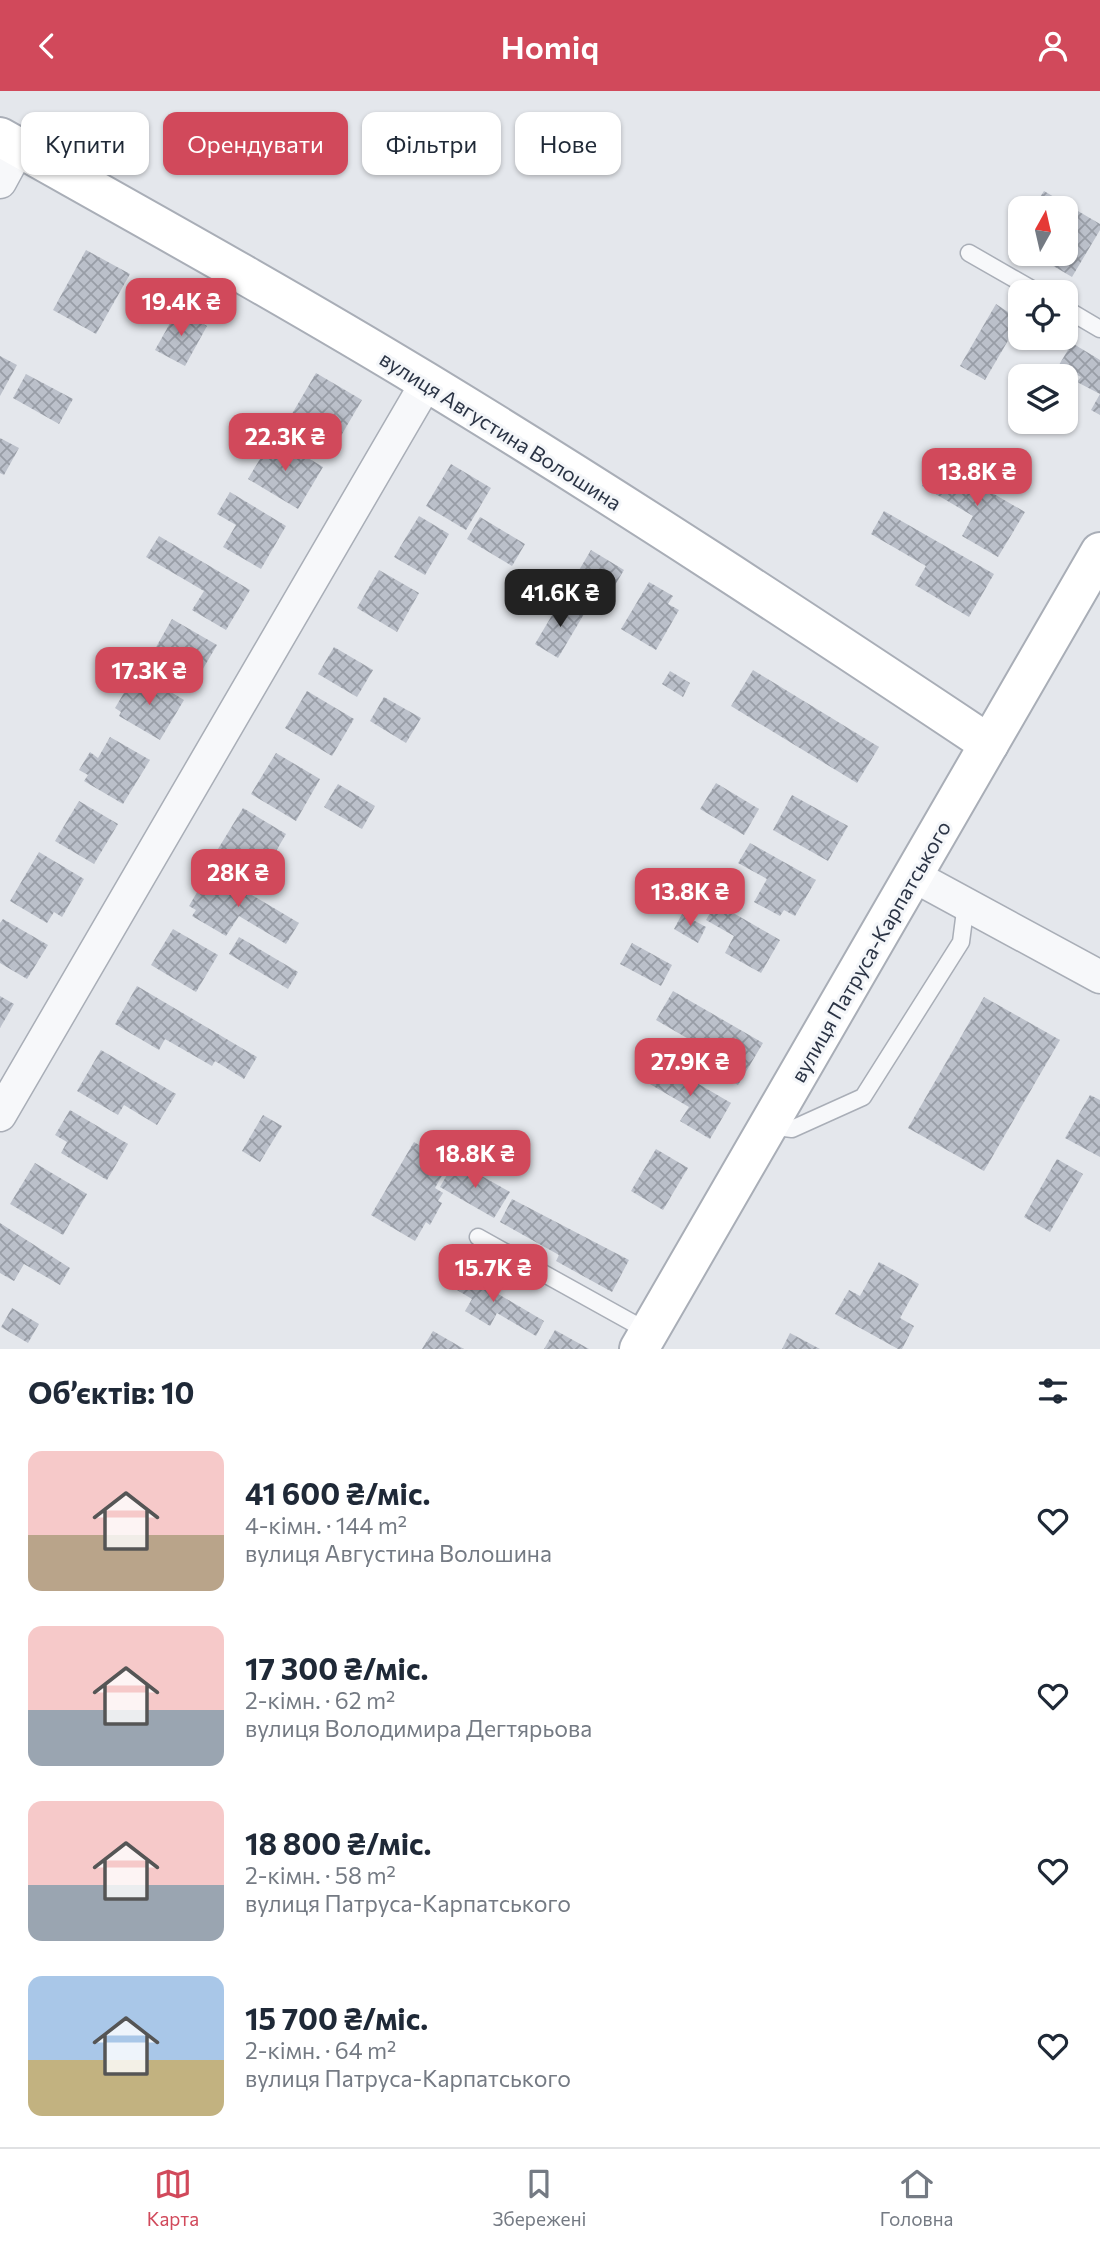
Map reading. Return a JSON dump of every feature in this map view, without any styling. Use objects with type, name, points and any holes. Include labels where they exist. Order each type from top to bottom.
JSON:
[{"type":"street","points":[[0,182],[10,142]]},
{"type":"street","name":"вулиця Августина Волошина","points":[[10,142],[255,280],[427,382],[769,597],[989,744]]},
{"type":"street","points":[[0,1115],[427,382]]},
{"type":"street","name":"вулиця Патруса-Карпатського","points":[[644,1340],[1100,552]]},
{"type":"street","points":[[914,876],[1100,977]]},
{"type":"lane","points":[[969,253],[1016,280]]},
{"type":"lane","points":[[1078,316],[1100,329]]},
{"type":"lane","points":[[769,1126],[792,1129],[863,1097],[961,942],[966,904]]},
{"type":"lane","points":[[478,1237],[644,1340]]},
{"type":"building","points":[[1078,211],[1100,224],[1100,230],[1072,277],[1053,266],[1078,266]]},
{"type":"building","points":[[86,250],[130,274],[96,334],[53,310]]},
{"type":"building","points":[[996,304],[1008,312],[1008,341],[985,380],[960,366]]},
{"type":"building","points":[[178,309],[207,326],[185,366],[155,350]]},
{"type":"building","points":[[1078,347],[1100,360],[1100,394],[1078,383],[1081,377],[1078,375],[1078,364],[1060,364],[1068,350],[1078,350]]},
{"type":"building","points":[[0,356],[17,365],[0,396]]},
{"type":"building","points":[[316,373],[362,400],[335,446],[289,419]]},
{"type":"building","points":[[26,374],[73,399],[59,424],[13,398]]},
{"type":"building","points":[[1100,394],[1100,415],[1091,410]]},
{"type":"building","points":[[273,437],[323,467],[298,509],[248,479]]},
{"type":"building","points":[[0,438],[19,448],[4,475],[0,473]]},
{"type":"building","points":[[937,461],[1025,512],[998,557],[962,536],[973,516],[922,486]]},
{"type":"building","points":[[451,464],[491,488],[466,530],[426,506]]},
{"type":"building","points":[[230,492],[286,526],[261,569],[223,547],[236,525],[217,514]]},
{"type":"building","points":[[884,511],[994,574],[969,617],[915,585],[926,566],[871,534]]},
{"type":"building","points":[[419,516],[449,534],[425,575],[394,557]]},
{"type":"building","points":[[480,517],[525,544],[512,566],[467,539]]},
{"type":"building","points":[[159,536],[250,590],[226,630],[192,610],[204,591],[146,557]]},
{"type":"building","points":[[591,550],[624,570],[599,612],[566,592]]},
{"type":"building","points":[[379,570],[419,593],[397,632],[357,608]]},
{"type":"building","points":[[649,582],[673,596],[668,604],[679,610],[656,650],[621,629]]},
{"type":"building","points":[[561,600],[584,614],[558,658],[535,644]]},
{"type":"building","points":[[172,619],[217,645],[191,689],[147,663]]},
{"type":"building","points":[[334,647],[373,670],[357,697],[318,674]]},
{"type":"building","points":[[753,670],[879,747],[857,783],[731,706]]},
{"type":"building","points":[[670,671],[690,683],[683,697],[662,684]]},
{"type":"building","points":[[143,675],[184,700],[160,740],[119,716],[121,712],[115,708],[128,686],[134,690]]},
{"type":"building","points":[[307,691],[354,719],[332,756],[285,728]]},
{"type":"building","points":[[384,697],[421,718],[406,743],[370,721]]},
{"type":"building","points":[[110,737],[150,760],[123,804],[84,781],[88,775],[79,770],[90,752],[98,758]]},
{"type":"building","points":[[276,753],[320,779],[296,821],[251,794]]},
{"type":"building","points":[[716,783],[759,809],[744,835],[700,809]]},
{"type":"building","points":[[338,784],[375,806],[362,829],[324,807]]},
{"type":"building","points":[[792,795],[848,826],[828,861],[773,830]]},
{"type":"building","points":[[79,801],[118,824],[94,864],[55,841]]},
{"type":"building","points":[[243,808],[286,834],[262,875],[218,849]]},
{"type":"building","points":[[750,843],[816,880],[795,916],[784,910],[780,916],[754,902],[767,879],[738,863]]},
{"type":"building","points":[[39,852],[84,879],[62,917],[54,912],[47,923],[10,901]]},
{"type":"building","points":[[210,870],[299,923],[286,944],[239,916],[226,936],[192,916],[196,910],[189,906]]},
{"type":"building","points":[[716,903],[780,940],[761,973],[725,953],[734,936],[706,920]]},
{"type":"building","points":[[682,914],[706,927],[698,943],[674,929]]},
{"type":"building","points":[[3,919],[48,945],[27,979],[0,963],[0,923]]},
{"type":"building","points":[[173,929],[218,955],[196,992],[151,965]]},
{"type":"building","points":[[239,937],[298,972],[288,989],[229,954]]},
{"type":"building","points":[[632,943],[672,965],[661,986],[620,964]]},
{"type":"building","points":[[137,986],[257,1057],[244,1079],[215,1061],[212,1066],[165,1039],[159,1050],[115,1024]]},
{"type":"building","points":[[673,991],[763,1043],[738,1085],[715,1072],[723,1059],[656,1020]]},
{"type":"building","points":[[0,996],[14,1004],[0,1028]]},
{"type":"building","points":[[984,997],[1060,1040],[984,1171],[908,1128]]},
{"type":"building","points":[[101,1050],[176,1094],[157,1125],[124,1105],[118,1115],[77,1091]]},
{"type":"building","points":[[656,1059],[731,1103],[710,1139],[680,1121],[689,1107],[643,1080]]},
{"type":"building","points":[[1090,1095],[1100,1100],[1100,1157],[1065,1138]]},
{"type":"building","points":[[70,1110],[128,1144],[107,1180],[61,1153],[67,1142],[55,1135]]},
{"type":"building","points":[[263,1115],[282,1126],[260,1162],[242,1151]]},
{"type":"building","points":[[414,1142],[449,1163],[435,1188],[443,1193],[438,1201],[442,1203],[430,1225],[426,1222],[415,1241],[371,1215]]},
{"type":"building","points":[[656,1149],[688,1168],[663,1210],[631,1191]]},
{"type":"building","points":[[1057,1159],[1083,1174],[1050,1232],[1024,1217]]},
{"type":"building","points":[[455,1161],[510,1192],[494,1218],[440,1187]]},
{"type":"building","points":[[35,1163],[87,1194],[63,1235],[10,1204]]},
{"type":"building","points":[[512,1199],[629,1260],[612,1292],[556,1261],[559,1255],[500,1222]]},
{"type":"building","points":[[0,1223],[70,1268],[60,1285],[24,1264],[14,1281],[0,1273]]},
{"type":"building","points":[[879,1262],[919,1284],[900,1318],[914,1326],[902,1349],[835,1314],[849,1290],[860,1296]]},
{"type":"building","points":[[456,1269],[544,1321],[536,1336],[497,1313],[490,1326],[465,1311],[472,1299],[447,1284]]},
{"type":"building","points":[[12,1308],[39,1324],[28,1343],[1,1327]]},
{"type":"building","points":[[555,1330],[589,1349],[544,1349]]},
{"type":"building","points":[[433,1331],[464,1349],[422,1349]]},
{"type":"building","points":[[790,1333],[820,1349],[782,1349]]}]
